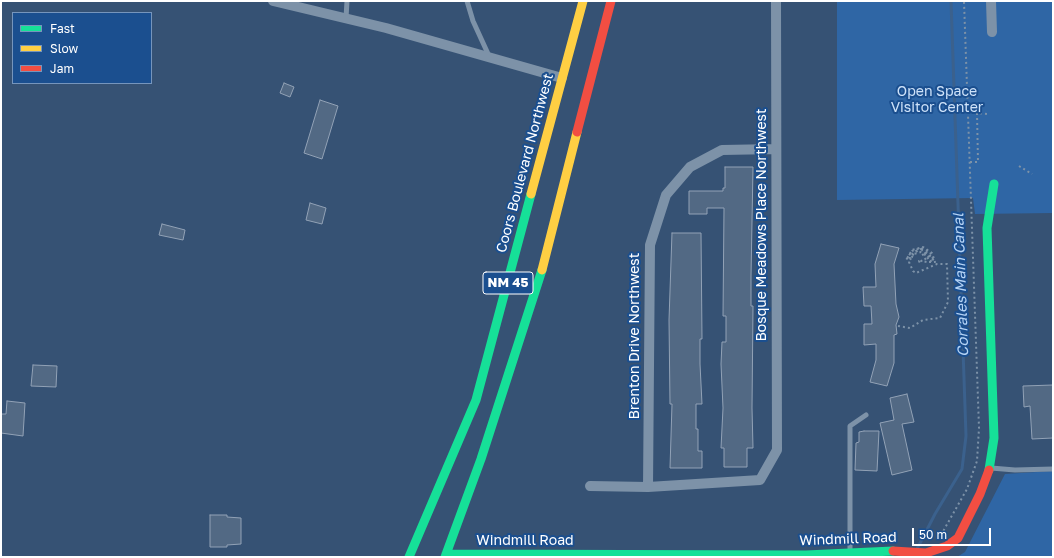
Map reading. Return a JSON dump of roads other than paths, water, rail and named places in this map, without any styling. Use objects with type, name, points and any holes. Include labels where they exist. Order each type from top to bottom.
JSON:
[{"type":"main road","name":"Coors Boulevard Northwest","points":[[409,557],[476,400],[583,1]]},
{"type":"main road","name":"NM 45","points":[[446,556],[481,458],[542,269],[611,1]]},
{"type":"main road","points":[[990,468],[994,438],[987,228],[994,184]]},
{"type":"main road","name":"Windmill Road","points":[[446,556],[812,556],[905,551],[930,552],[947,546],[958,538],[980,494],[990,468]]},
{"type":"street","points":[[273,1],[346,18],[562,78]]},
{"type":"street","name":"Bosque Meadows Place Northwest","points":[[648,487],[760,480],[777,450],[776,1]]},
{"type":"street","points":[[991,1],[992,32]]},
{"type":"street","name":"Brenton Drive Northwest","points":[[648,487],[650,245],[666,195],[690,167],[722,150],[776,149]]},
{"type":"street","points":[[590,486],[648,487]]},
{"type":"lane","points":[[346,18],[347,1]]},
{"type":"lane","points":[[467,1],[473,22],[490,57]]},
{"type":"lane","points":[[850,554],[850,426],[866,415]]},
{"type":"lane","points":[[990,468],[1015,470],[1053,468]]},
{"type":"waterway","name":"Corrales Main Canal","points":[[917,549],[935,514],[962,469],[966,436],[951,1]]},
{"type":"park label","name":"Open Space Visitor Center","points":[[937,100]]}]
